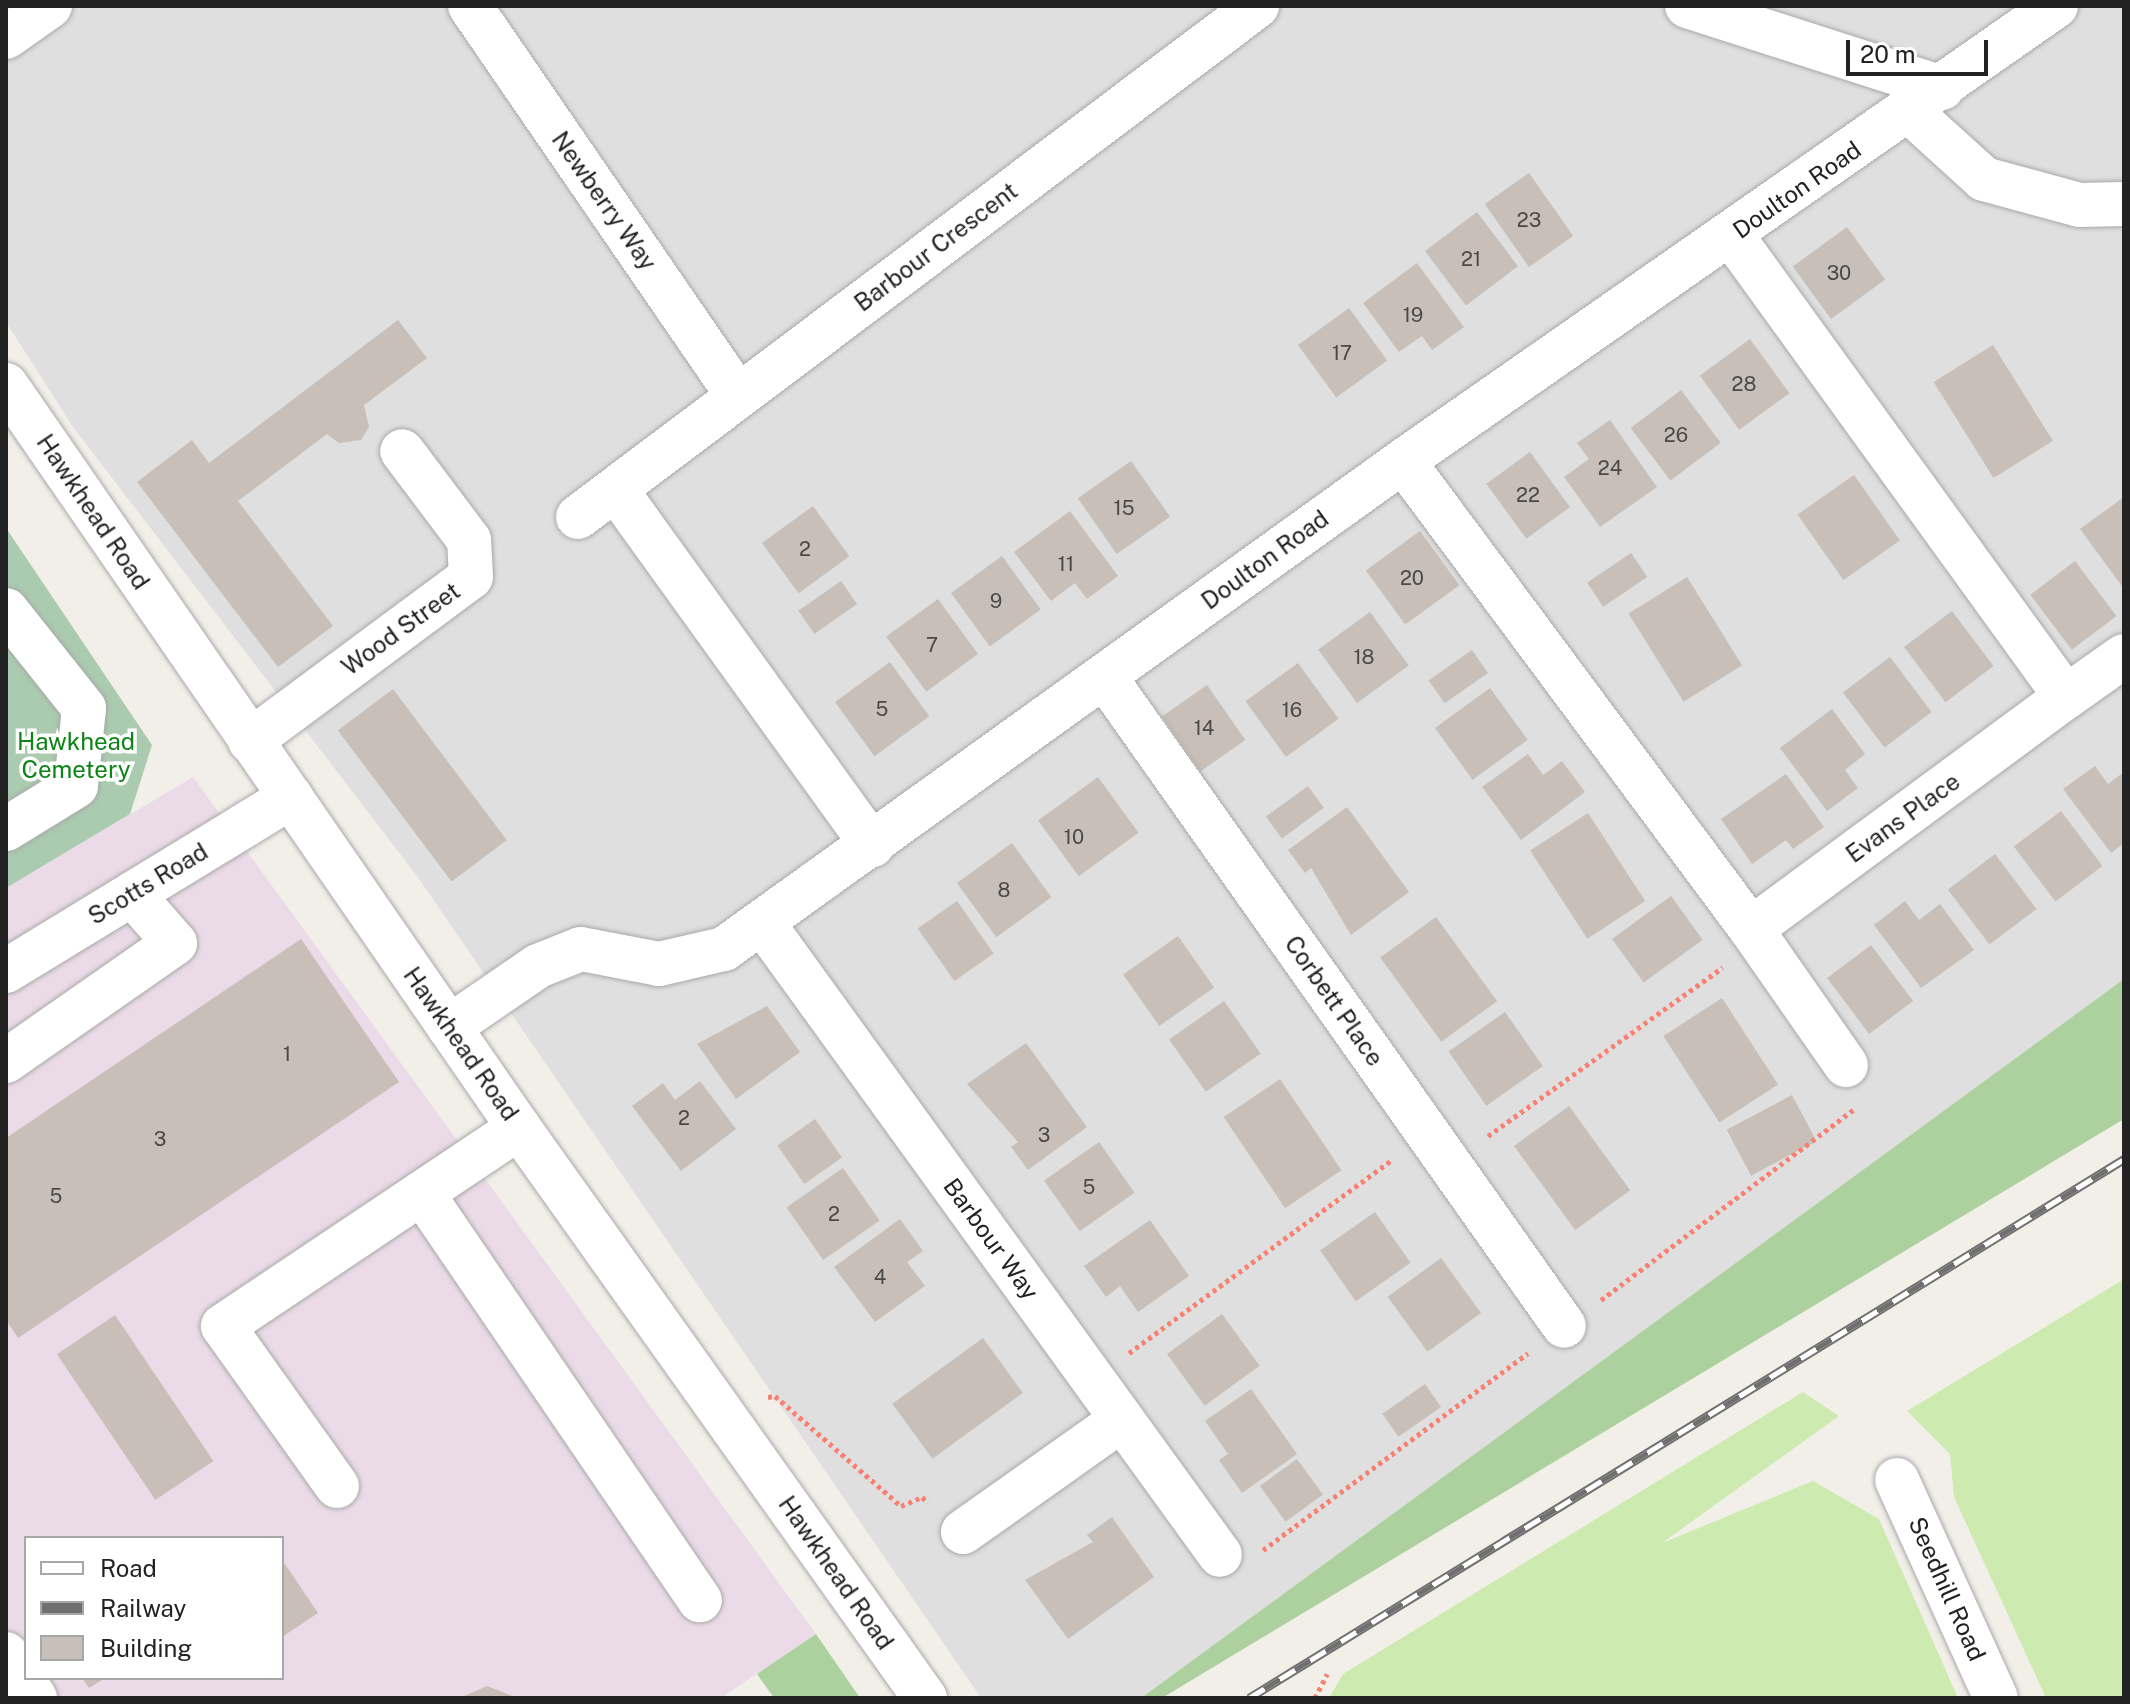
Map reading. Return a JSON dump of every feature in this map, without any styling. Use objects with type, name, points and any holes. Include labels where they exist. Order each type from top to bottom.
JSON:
[{"type":"street","points":[[6,37],[50,6]]},
{"type":"street","name":"Newberry Way","points":[[470,6],[738,396]]},
{"type":"street","name":"Barbour Crescent","points":[[578,517],[1257,6]]},
{"type":"street","points":[[1687,6],[1926,99],[1984,179],[2080,205],[2124,204]]},
{"type":"street","name":"Doulton Road","points":[[449,1027],[538,966],[581,949],[659,964],[724,949],[1403,461],[1732,236],[2056,6]]},
{"type":"street","points":[[1732,236],[2066,697]]},
{"type":"street","name":"Hawkhead Road","points":[[6,385],[519,1128],[925,1698]]},
{"type":"street","name":"Wood Street","points":[[250,741],[471,577],[469,540],[402,451]]},
{"type":"street","points":[[1403,461],[1756,935],[1846,1065]]},
{"type":"street","points":[[616,490],[872,845]]},
{"type":"street","points":[[6,610],[84,708],[76,786],[6,829]]},
{"type":"street","name":"Evans Place","points":[[1756,935],[2124,656]]},
{"type":"street","name":"Corbett Place","points":[[1104,676],[1564,1326]]},
{"type":"street","name":"Scotts Road","points":[[6,971],[291,797]]},
{"type":"street","points":[[6,1061],[175,943],[132,894]]},
{"type":"street","name":"Barbour Way","points":[[762,922],[1220,1555]]},
{"type":"street","points":[[337,1486],[223,1326],[519,1128]]},
{"type":"street","points":[[422,1193],[700,1600]]},
{"type":"street","points":[[963,1532],[1121,1420]]},
{"type":"street","name":"Seedhill Road","points":[[1897,1480],[1996,1698]]},
{"type":"street","points":[[6,1654],[35,1698]]},
{"type":"path","points":[[1092,1380],[1756,935]]},
{"type":"path","points":[[717,1407],[775,1396],[901,1506],[922,1497],[963,1532]]},
{"type":"path","points":[[1315,1698],[1327,1674]]},
{"type":"shaded area","points":[[6,6],[2124,6],[2124,979],[1141,1698],[981,1698],[417,876],[73,427],[6,322]]},
{"type":"shaded area","points":[[193,777],[816,1634],[721,1698],[6,1698],[6,888]]},
{"type":"green space","name":"Hawkhead Cemetery","points":[[6,528],[152,745],[130,814],[6,888]]},
{"type":"green space","points":[[2124,979],[2124,1119],[1162,1698],[1141,1698]]},
{"type":"green space","points":[[2124,1279],[2124,1698],[2046,1698],[1954,1497],[1950,1454],[1907,1411]]},
{"type":"green space","points":[[1803,1392],[1839,1416],[1662,1543],[1813,1481],[1879,1519],[1958,1698],[1329,1698],[1343,1674]]},
{"type":"green space","points":[[816,1634],[860,1698],[774,1698],[757,1674]]},
{"type":"building","points":[[1529,173],[1573,236],[1529,267],[1485,204]]},
{"type":"building","points":[[1477,212],[1518,266],[1466,305],[1425,251]]},
{"type":"building","points":[[1847,227],[1885,280],[1831,319],[1793,266]]},
{"type":"building","points":[[1417,263],[1464,327],[1432,350],[1422,336],[1399,352],[1363,303]]},
{"type":"building","points":[[1349,308],[1387,361],[1336,398],[1298,345]]},
{"type":"building","points":[[398,320],[427,358],[364,405],[369,427],[361,440],[339,443],[327,434],[238,501],[333,626],[278,667],[137,482],[192,440],[209,463]]},
{"type":"building","points":[[1750,339],[1789,393],[1739,430],[1700,375]]},
{"type":"building","points":[[1993,345],[2053,441],[1994,478],[1934,382]]},
{"type":"building","points":[[1681,390],[1721,443],[1670,481],[1631,428]]},
{"type":"building","points":[[1610,420],[1657,487],[1600,527],[1564,477],[1589,459],[1577,443]]},
{"type":"building","points":[[1530,452],[1570,507],[1526,539],[1486,484]]},
{"type":"building","points":[[1131,461],[1170,517],[1117,554],[1078,498]]},
{"type":"building","points":[[1854,475],[1900,541],[1843,580],[1797,515]]},
{"type":"building","points":[[2124,497],[2124,589],[2080,529]]},
{"type":"building","points":[[813,506],[849,556],[798,593],[762,543]]},
{"type":"building","points":[[1070,511],[1118,576],[1087,599],[1075,583],[1051,601],[1014,552]]},
{"type":"building","points":[[1420,531],[1459,585],[1405,625],[1366,570]]},
{"type":"building","points":[[1631,553],[1647,577],[1603,607],[1587,583]]},
{"type":"building","points":[[1002,556],[1041,609],[990,646],[951,593]]},
{"type":"building","points":[[2075,561],[2117,616],[2072,650],[2030,595]]},
{"type":"building","points":[[1687,577],[1742,665],[1684,702],[1628,614]]},
{"type":"building","points":[[841,581],[857,604],[814,634],[798,611]]},
{"type":"building","points":[[938,599],[978,654],[926,692],[886,637]]},
{"type":"building","points":[[1952,611],[1994,666],[1946,702],[1904,647]]},
{"type":"building","points":[[1370,612],[1409,665],[1357,703],[1318,650]]},
{"type":"building","points":[[1472,650],[1488,673],[1445,703],[1429,680]]},
{"type":"building","points":[[1890,657],[1932,712],[1884,748],[1843,693]]},
{"type":"building","points":[[890,662],[929,716],[874,756],[835,702]]},
{"type":"building","points":[[1298,663],[1339,719],[1286,757],[1245,701]]},
{"type":"building","points":[[1207,685],[1245,740],[1200,771],[1162,717]]},
{"type":"building","points":[[1490,688],[1528,740],[1473,780],[1435,728]]},
{"type":"building","points":[[393,689],[507,840],[452,881],[338,731]]},
{"type":"building","points":[[1832,709],[1865,754],[1845,770],[1858,788],[1827,811],[1780,748]]},
{"type":"building","points":[[1528,754],[1543,775],[1562,761],[1585,792],[1521,840],[1482,787]]},
{"type":"building","points":[[2095,766],[2108,784],[2124,772],[2124,843],[2111,853],[2063,789]]},
{"type":"building","points":[[1786,774],[1824,827],[1793,849],[1786,840],[1752,864],[1721,819]]},
{"type":"building","points":[[1098,777],[1139,833],[1079,876],[1038,820]]},
{"type":"building","points":[[1308,786],[1324,808],[1282,838],[1266,817]]},
{"type":"building","points":[[1347,807],[1409,892],[1351,935],[1311,868],[1305,873],[1288,850]]},
{"type":"building","points":[[2061,811],[2103,866],[2055,902],[2014,847]]},
{"type":"building","points":[[1588,813],[1645,901],[1587,939],[1530,851]]},
{"type":"building","points":[[1012,843],[1051,897],[996,937],[957,883]]},
{"type":"building","points":[[1995,854],[2037,909],[1989,945],[1948,890]]},
{"type":"building","points":[[1671,896],[1703,940],[1644,983],[1612,939]]},
{"type":"building","points":[[957,901],[994,953],[954,981],[918,929]]},
{"type":"building","points":[[1905,901],[1919,920],[1940,904],[1974,950],[1921,988],[1874,925]]},
{"type":"building","points":[[1436,917],[1497,1001],[1441,1042],[1380,958]]},
{"type":"building","points":[[1178,936],[1214,988],[1159,1026],[1123,974]]},
{"type":"building","points":[[301,939],[399,1082],[18,1338],[6,1320],[6,1138]]},
{"type":"building","points":[[1871,945],[1913,1001],[1869,1034],[1827,978]]},
{"type":"building","points":[[1722,998],[1778,1084],[1719,1123],[1663,1036]]},
{"type":"building","points":[[1224,1001],[1261,1053],[1206,1092],[1169,1039]]},
{"type":"building","points":[[767,1006],[800,1052],[736,1099],[697,1044]]},
{"type":"building","points":[[1505,1012],[1543,1066],[1486,1106],[1448,1052]]},
{"type":"building","points":[[1026,1043],[1087,1127],[1028,1170],[1011,1147],[1018,1142],[967,1084]]},
{"type":"building","points":[[1280,1079],[1342,1170],[1285,1208],[1224,1117]]},
{"type":"building","points":[[700,1081],[736,1129],[681,1171],[632,1106],[663,1083],[675,1100]]},
{"type":"building","points":[[1792,1095],[1816,1141],[1751,1176],[1727,1130]]},
{"type":"building","points":[[1569,1106],[1630,1190],[1575,1230],[1514,1146]]},
{"type":"building","points":[[815,1119],[842,1158],[804,1184],[777,1145]]},
{"type":"building","points":[[1099,1142],[1135,1193],[1080,1231],[1044,1180]]},
{"type":"building","points":[[843,1168],[880,1220],[823,1260],[786,1208]]},
{"type":"building","points":[[1375,1212],[1411,1263],[1356,1301],[1320,1250]]},
{"type":"building","points":[[900,1219],[923,1251],[907,1262],[925,1286],[875,1322],[834,1267]]},
{"type":"building","points":[[1150,1220],[1189,1276],[1138,1312],[1120,1286],[1106,1297],[1084,1266]]},
{"type":"building","points":[[1441,1258],[1481,1313],[1428,1352],[1388,1297]]},
{"type":"building","points":[[1222,1314],[1260,1366],[1205,1406],[1167,1354]]},
{"type":"building","points":[[115,1315],[213,1461],[155,1500],[57,1354]]},
{"type":"building","points":[[983,1338],[1023,1393],[932,1459],[892,1404]]},
{"type":"building","points":[[1425,1384],[1441,1407],[1398,1437],[1382,1414]]},
{"type":"building","points":[[1251,1389],[1297,1454],[1242,1493],[1219,1460],[1228,1454],[1205,1421]]},
{"type":"building","points":[[1297,1459],[1323,1495],[1286,1522],[1260,1486]]},
{"type":"building","points":[[1112,1517],[1154,1577],[1068,1639],[1025,1580],[1093,1542],[1087,1535]]},
{"type":"building","points":[[284,1565],[318,1613],[284,1636]]},
{"type":"building","points":[[83,1680],[102,1680],[89,1688]]},
{"type":"building","points":[[487,1686],[518,1698],[460,1698]]},
{"type":"railway","points":[[1249,1698],[2124,1159]]}]
